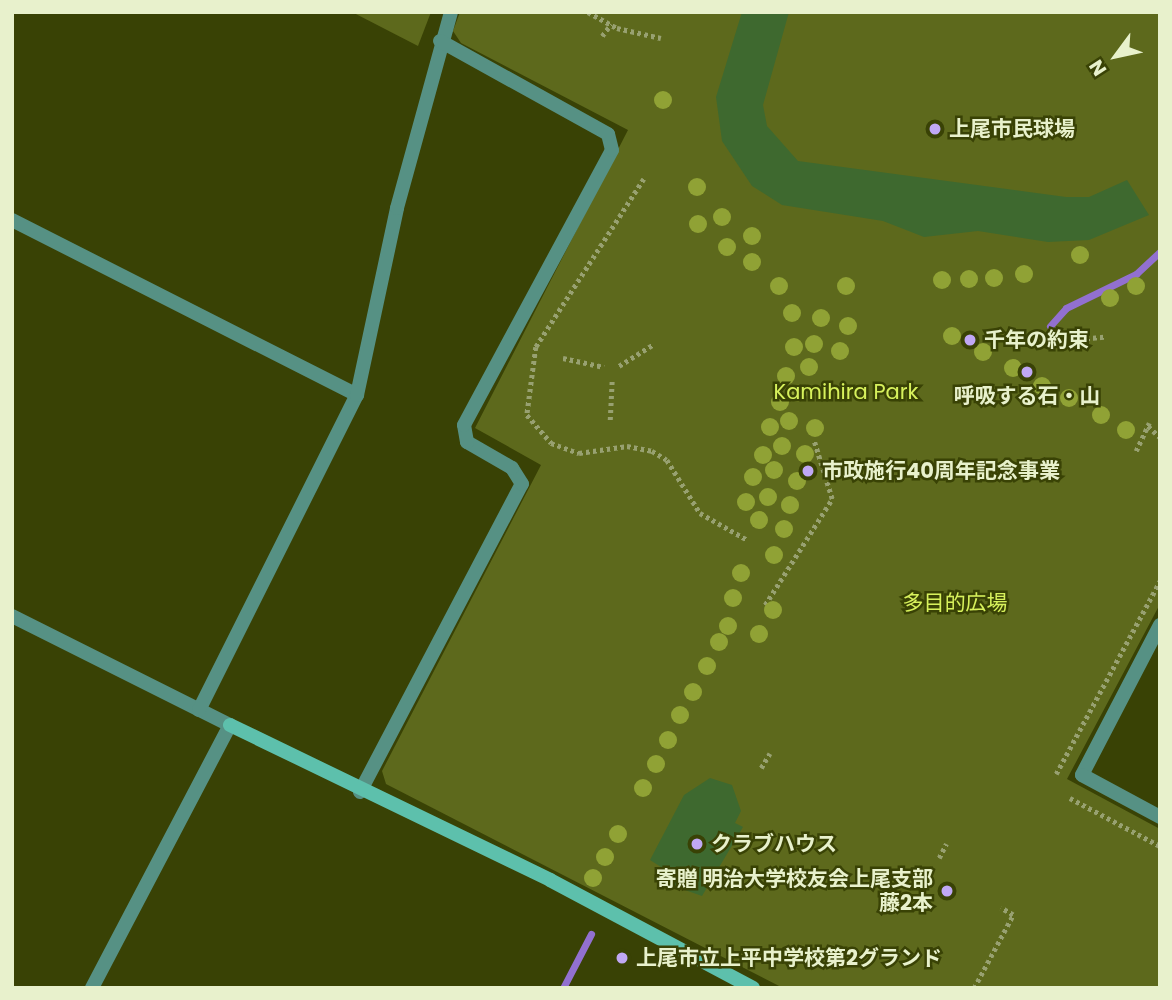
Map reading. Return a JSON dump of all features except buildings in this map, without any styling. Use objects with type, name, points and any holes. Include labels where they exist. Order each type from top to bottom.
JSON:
[{"type":"street","points":[[199,710],[357,395],[440,41],[450,12]]},
{"type":"street","points":[[359,792],[522,484],[512,468],[467,442],[464,425],[612,150],[608,134],[440,41]]},
{"type":"street","points":[[12,220],[357,395]]},
{"type":"street","points":[[12,616],[359,792],[550,880],[752,988]]},
{"type":"street","points":[[1160,625],[1082,775],[1160,817]]},
{"type":"street","points":[[92,988],[230,725]]},
{"type":"path","points":[[590,13],[611,24],[661,38]]},
{"type":"path","points":[[603,36],[611,24]]},
{"type":"path","points":[[644,179],[536,347],[527,415],[551,443],[579,453],[627,446],[652,451],[667,460],[700,513],[746,539]]},
{"type":"path","points":[[1045,345],[1066,332],[1079,339],[1104,337]]},
{"type":"path","points":[[619,366],[654,344]]},
{"type":"path","points":[[563,358],[604,367]]},
{"type":"path","points":[[610,420],[612,379]]},
{"type":"path","points":[[1136,451],[1149,425],[1160,437]]},
{"type":"path","points":[[765,604],[832,499],[814,441]]},
{"type":"path","points":[[1056,774],[1160,581]]},
{"type":"path","points":[[761,768],[770,753]]},
{"type":"path","points":[[1070,798],[1160,846]]},
{"type":"path","points":[[939,858],[947,844]]},
{"type":"path","points":[[974,988],[1013,915],[1001,908]]},
{"type":"green space","points":[[352,12],[431,12],[418,46]]},
{"type":"green space","name":"Kamihira Park","points":[[460,12],[1160,12],[1160,604],[1067,779],[1160,829],[1160,988],[783,988],[386,784],[382,771],[541,465],[475,428],[628,130],[461,43],[453,31]]},
{"type":"waterway","points":[[1050,326],[1066,308],[1136,274],[1160,252]]},
{"type":"waterway","points":[[563,988],[591,934]]},
{"type":"place","name":"上尾市民球場","points":[[935,129]]},
{"type":"place","name":"千年の約束","points":[[970,340]]},
{"type":"place","name":"呼吸する石・山","points":[[1027,372]]},
{"type":"place","name":"市政施行40周年記念事業","points":[[808,471]]},
{"type":"place","name":"クラブハウス","points":[[697,844]]},
{"type":"place","name":"寄贈 明治大学校友会上尾支部 藤2本","points":[[947,891]]},
{"type":"place","name":"上尾市立上平中学校第2グランド","points":[[622,958]]},
{"type":"park label","name":"多目的広場","points":[[955,603]]}]
